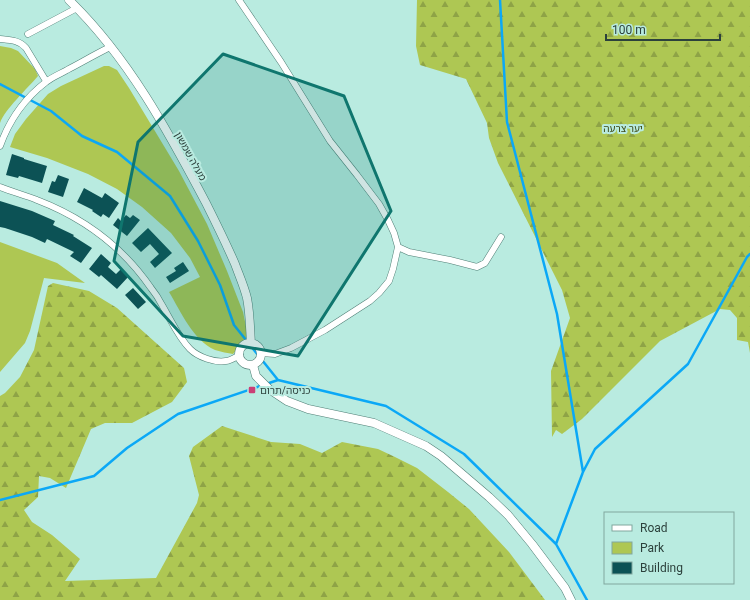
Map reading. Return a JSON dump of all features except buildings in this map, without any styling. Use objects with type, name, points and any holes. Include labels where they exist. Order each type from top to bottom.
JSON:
[{"type":"main road","name":"מעלה שמשון","points":[[69,0],[94,25],[125,64],[179,153],[214,218],[233,259],[245,292],[250,318],[251,344]]},
{"type":"main road","points":[[248,344],[258,346],[261,353],[261,358],[253,365],[247,365],[244,363],[240,355],[243,347],[248,344]]},
{"type":"main road","points":[[253,365],[256,376],[287,401],[308,409],[374,423],[426,446],[441,456],[508,515],[565,588],[571,600]]},
{"type":"street","points":[[238,0],[281,62],[330,141],[358,175],[379,204],[394,233],[398,247],[389,281],[370,301],[325,330],[291,348],[275,354],[261,353]]},
{"type":"street","points":[[28,34],[77,8]]},
{"type":"street","points":[[0,39],[20,42],[23,44],[46,82]]},
{"type":"street","points":[[0,146],[12,120],[26,101],[46,82],[110,47]]},
{"type":"street","points":[[0,187],[59,209],[78,220],[114,245],[139,272],[162,305],[177,332],[190,349],[201,357],[212,360],[226,361],[240,355]]},
{"type":"street","points":[[398,247],[409,252],[477,266],[485,263],[501,237]]},
{"type":"highlighted area","points":[[223,54],[344,96],[391,211],[298,356],[183,336],[114,261],[138,142]]},
{"type":"green space","name":"יער צרעה","points":[[417,0],[750,0],[750,353],[748,342],[737,340],[737,318],[730,310],[720,309],[660,341],[582,419],[562,434],[556,430],[552,437],[551,371],[570,318],[562,290],[498,163],[489,138],[487,123],[466,79],[420,65],[416,46]]},
{"type":"green space","points":[[0,46],[18,51],[35,69],[38,76],[11,105],[0,123]]},
{"type":"green space","points":[[104,66],[109,66],[117,70],[129,88],[179,171],[207,224],[243,312],[248,336],[233,354],[215,350],[200,340],[188,325],[169,292],[200,277],[190,258],[171,233],[142,207],[117,189],[88,174],[47,158],[10,147],[15,134],[48,94],[61,86]]},
{"type":"green space","points":[[0,242],[57,263],[85,283],[44,278],[30,331],[25,343],[0,372]]},
{"type":"green space","points":[[53,283],[89,291],[117,308],[184,368],[187,382],[172,402],[132,423],[105,423],[91,429],[66,488],[50,478],[39,476],[38,497],[24,510],[32,522],[52,535],[80,559],[65,581],[156,578],[197,503],[199,495],[189,456],[193,447],[222,426],[271,442],[300,444],[322,453],[342,442],[378,449],[417,468],[469,509],[509,552],[545,600],[0,600],[0,396],[5,393],[20,377],[34,350],[48,286]]},
{"type":"waterway","points":[[500,0],[507,122],[557,314],[583,472]]},
{"type":"waterway","points":[[0,84],[51,111],[82,136],[117,152],[170,196],[198,241],[220,285],[234,325],[278,380],[386,406],[464,454],[556,544],[587,600]]},
{"type":"waterway","points":[[556,544],[583,472],[595,449],[688,364],[750,254]]},
{"type":"waterway","points":[[0,500],[94,476],[127,448],[178,414],[278,380]]},
{"type":"place","name":"כניסה/תרום","points":[[252,390]]}]
